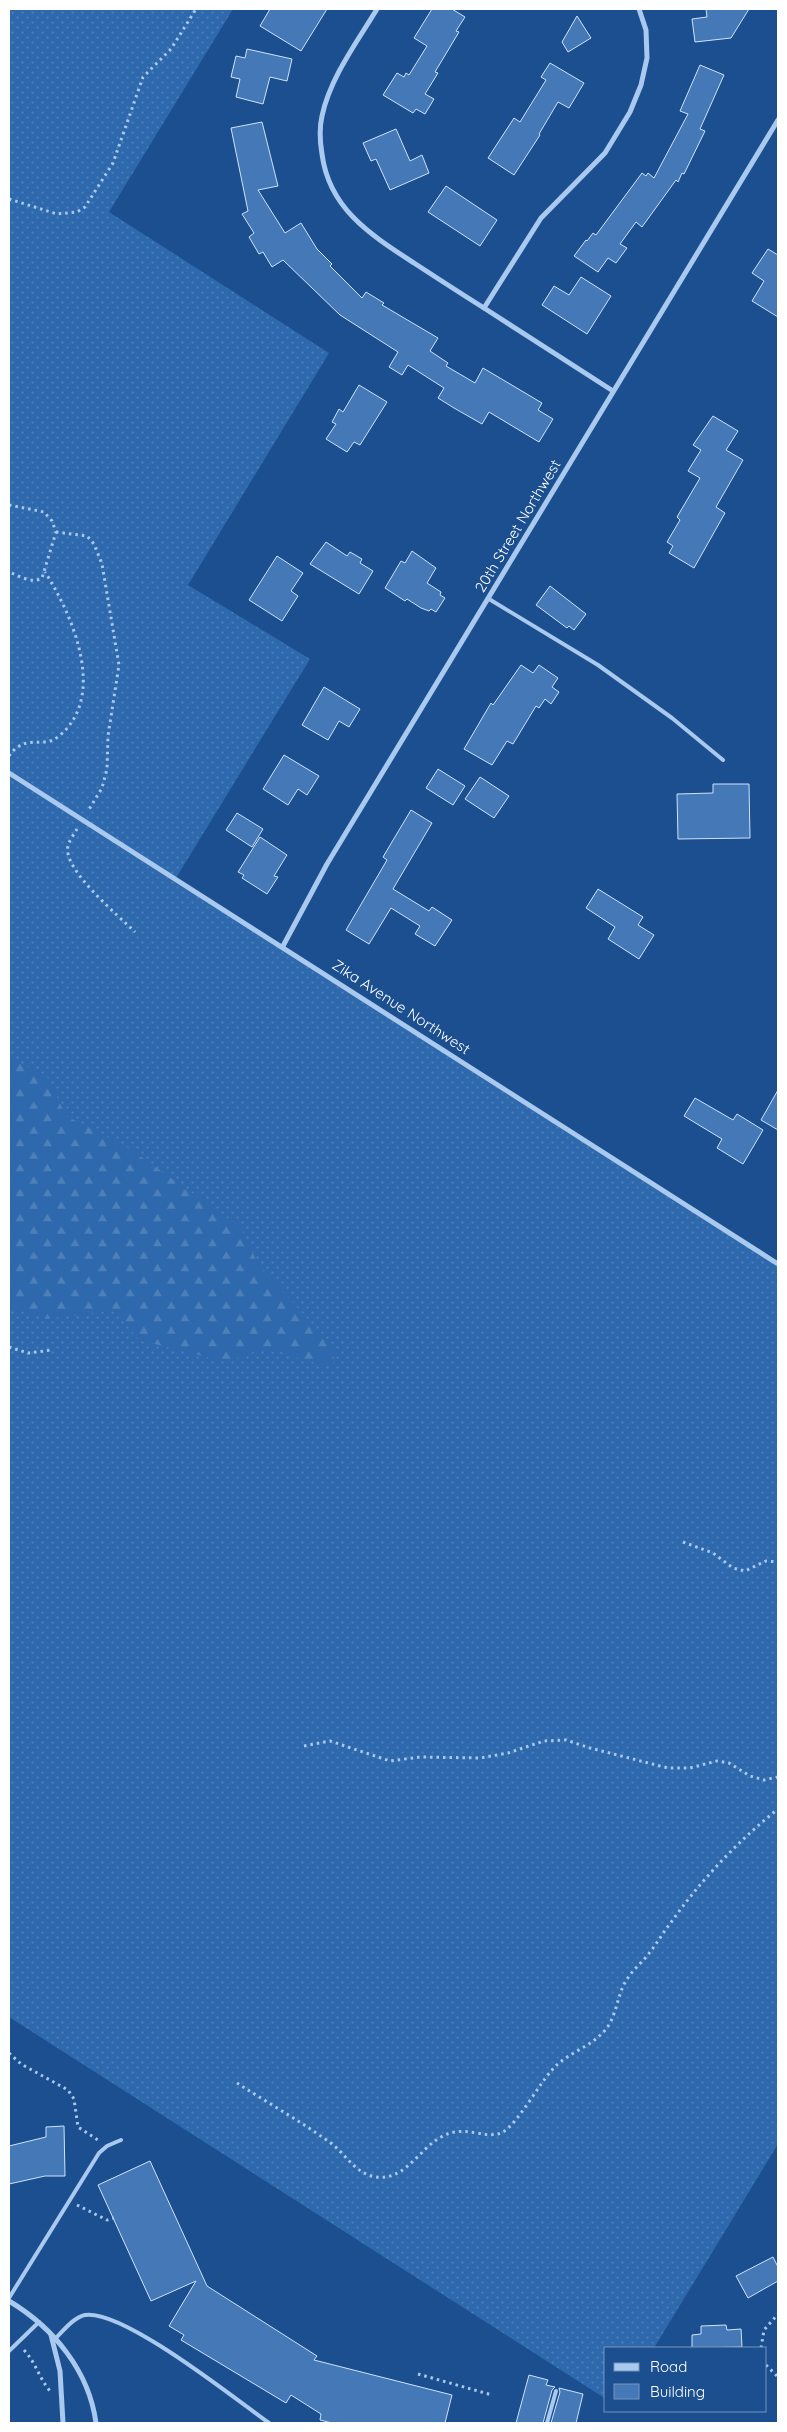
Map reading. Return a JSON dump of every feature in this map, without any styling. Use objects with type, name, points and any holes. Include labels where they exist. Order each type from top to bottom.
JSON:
[{"type":"street","points":[[377,9],[340,70],[322,116],[320,138],[324,166],[333,192],[348,215],[370,234],[612,391]]},
{"type":"street","points":[[484,308],[541,218],[605,153],[630,112],[642,85],[647,58],[646,30],[639,9]]},
{"type":"street","name":"20th Street Northwest","points":[[283,946],[327,864],[778,120]]},
{"type":"street","name":"Zika Avenue Northwest","points":[[9,773],[283,946],[778,1264]]},
{"type":"street","points":[[9,2300],[50,2332],[81,2372],[94,2406],[96,2423]]},
{"type":"street","points":[[50,2332],[60,2371],[63,2423]]},
{"type":"lane","points":[[489,599],[598,665],[672,718],[723,760]]},
{"type":"lane","points":[[9,2300],[99,2153],[107,2146],[121,2140]]},
{"type":"lane","points":[[55,2338],[76,2319],[85,2315],[112,2320],[132,2328],[156,2343],[269,2423]]},
{"type":"lane","points":[[9,2350],[39,2322]]},
{"type":"lane","points":[[547,2423],[556,2391]]},
{"type":"path","points":[[9,199],[57,214],[77,212],[85,207],[114,163],[143,77],[172,49],[196,9]]},
{"type":"path","points":[[9,505],[44,512],[52,522],[56,532],[42,578],[38,581],[27,580],[9,572]]},
{"type":"path","points":[[56,532],[87,536],[94,544],[102,564],[118,665],[108,736],[107,769],[102,788],[67,846],[70,861],[77,874],[135,932]]},
{"type":"path","points":[[9,756],[22,743],[50,741],[59,736],[80,706],[83,684],[82,664],[76,640],[69,615],[45,572]]},
{"type":"path","points":[[9,1348],[28,1353],[52,1350]]},
{"type":"path","points":[[683,1542],[713,1553],[734,1568],[745,1571],[766,1561],[778,1562]]},
{"type":"path","points":[[304,1746],[330,1741],[390,1761],[420,1756],[480,1758],[508,1753],[544,1741],[566,1740],[668,1768],[690,1768],[717,1761],[729,1763],[750,1776],[764,1780],[778,1777]]},
{"type":"path","points":[[236,2083],[333,2145],[348,2162],[365,2174],[378,2177],[392,2176],[403,2171],[434,2141],[451,2131],[490,2134],[503,2132],[514,2122],[553,2068],[600,2036],[607,2028],[616,2011],[626,1981],[651,1952],[672,1920],[736,1846],[778,1809]]},
{"type":"path","points":[[9,2053],[21,2064],[68,2090],[74,2099],[78,2127],[107,2146]]},
{"type":"path","points":[[70,2201],[107,2220],[114,2218]]},
{"type":"path","points":[[761,2347],[764,2330],[778,2314]]},
{"type":"path","points":[[17,2343],[35,2361],[40,2379],[51,2392]]},
{"type":"path","points":[[767,2366],[778,2378]]},
{"type":"path","points":[[418,2374],[492,2395]]},
{"type":"green space","points":[[9,9],[233,9],[109,212],[329,353],[188,585],[310,659],[176,878],[778,1264],[778,2144],[655,2347],[604,2347],[604,2398],[9,2017]]},
{"type":"green space","points":[[9,1057],[48,1078],[66,1116],[130,1149],[240,1227],[258,1264],[334,1348],[333,1367],[263,1349],[226,1362],[139,1340],[114,1310],[46,1319],[9,1307]]},
{"type":"building","points":[[270,9],[327,9],[301,51],[260,26]]},
{"type":"building","points":[[432,9],[452,9],[465,17],[456,31],[459,32],[435,72],[438,73],[425,94],[434,99],[425,114],[416,109],[413,113],[383,95],[397,73],[404,77],[406,73],[409,75],[427,46],[414,38]]},
{"type":"building","points":[[706,9],[749,9],[731,38],[695,42],[692,19],[707,17]]},
{"type":"building","points":[[577,16],[591,38],[568,52],[562,42]]},
{"type":"building","points":[[247,49],[292,59],[287,81],[270,77],[263,104],[236,97],[240,79],[231,77],[236,56],[245,58]]},
{"type":"building","points":[[550,63],[584,83],[569,108],[558,102],[540,135],[514,175],[488,158],[514,118],[520,122],[546,80],[541,77]]},
{"type":"building","points":[[700,65],[724,75],[700,129],[705,131],[684,174],[682,173],[678,182],[676,180],[642,227],[636,222],[620,244],[627,248],[616,263],[608,258],[598,272],[574,256],[593,233],[596,235],[642,173],[646,176],[648,173],[654,178],[688,114],[680,111]]},
{"type":"building","points":[[262,122],[278,186],[258,190],[285,233],[301,223],[317,249],[332,264],[330,266],[362,298],[366,292],[384,303],[382,305],[438,338],[430,351],[448,363],[446,366],[475,383],[483,368],[542,403],[538,410],[553,419],[539,442],[489,412],[482,424],[454,408],[438,398],[444,388],[408,365],[402,375],[389,367],[398,352],[340,315],[283,260],[272,267],[263,252],[259,254],[249,237],[254,233],[242,214],[248,211],[231,128]]},
{"type":"building","points":[[396,129],[410,161],[422,155],[429,173],[390,190],[376,159],[371,161],[363,143]]},
{"type":"building","points":[[446,186],[497,220],[480,246],[428,212]]},
{"type":"building","points":[[768,249],[778,255],[778,317],[752,301],[764,281],[752,273]]},
{"type":"building","points":[[581,277],[611,296],[587,334],[542,305],[554,286],[569,295]]},
{"type":"building","points":[[359,385],[387,402],[360,445],[354,442],[347,452],[326,439],[336,424],[332,422],[339,409],[343,412]]},
{"type":"building","points":[[713,416],[738,431],[726,450],[743,460],[716,507],[725,513],[694,568],[669,553],[673,546],[667,542],[680,520],[677,517],[700,478],[688,471],[701,450],[693,445]]},
{"type":"building","points":[[326,542],[347,556],[350,552],[362,559],[360,563],[373,571],[359,594],[310,564]]},
{"type":"building","points":[[412,551],[436,568],[427,583],[441,592],[440,595],[445,598],[436,612],[431,609],[429,611],[421,608],[407,599],[405,601],[385,588],[401,561],[405,563]]},
{"type":"building","points":[[277,556],[303,573],[291,591],[298,596],[282,621],[249,600]]},
{"type":"building","points":[[550,586],[586,614],[574,630],[569,626],[567,628],[536,605]]},
{"type":"building","points":[[521,665],[533,673],[539,665],[558,678],[552,687],[559,692],[551,704],[545,699],[539,708],[536,706],[513,744],[507,741],[492,765],[464,749],[491,703],[493,705]]},
{"type":"building","points":[[324,687],[360,709],[349,727],[339,721],[328,740],[302,725]]},
{"type":"building","points":[[284,755],[319,776],[307,795],[298,789],[288,805],[263,789]]},
{"type":"building","points":[[438,769],[465,786],[453,805],[426,788]]},
{"type":"building","points":[[480,777],[509,796],[494,818],[465,799]]},
{"type":"building","points":[[713,784],[749,784],[750,838],[678,839],[677,794],[713,793]]},
{"type":"building","points":[[411,810],[432,823],[393,889],[429,911],[432,907],[452,920],[435,946],[415,934],[420,926],[391,908],[369,944],[346,930],[387,860],[383,857]]},
{"type":"building","points":[[237,813],[263,829],[252,847],[226,830]]},
{"type":"building","points":[[260,837],[287,855],[274,876],[278,877],[267,894],[242,878],[244,875],[238,872]]},
{"type":"building","points":[[598,889],[643,917],[638,925],[654,935],[639,959],[608,939],[615,927],[586,908]]},
{"type":"building","points":[[778,1090],[778,1130],[761,1120]]},
{"type":"building","points":[[695,1098],[733,1120],[737,1114],[763,1130],[743,1164],[717,1148],[722,1139],[684,1116]]},
{"type":"building","points":[[64,2126],[65,2176],[45,2176],[9,2184],[9,2146],[46,2137],[46,2127]]},
{"type":"building","points":[[150,2161],[207,2286],[317,2356],[314,2360],[452,2395],[445,2423],[332,2423],[320,2420],[321,2414],[291,2395],[286,2403],[181,2340],[184,2335],[169,2326],[196,2281],[151,2301],[98,2185]]},
{"type":"building","points":[[773,2257],[778,2267],[778,2281],[748,2298],[736,2276]]},
{"type":"building","points":[[726,2325],[727,2330],[741,2329],[742,2347],[692,2347],[692,2335],[701,2334],[701,2326]]},
{"type":"building","points":[[529,2375],[548,2380],[546,2385],[555,2387],[552,2390],[543,2423],[516,2423]]},
{"type":"building","points":[[559,2388],[583,2394],[576,2423],[551,2423],[560,2392]]}]
